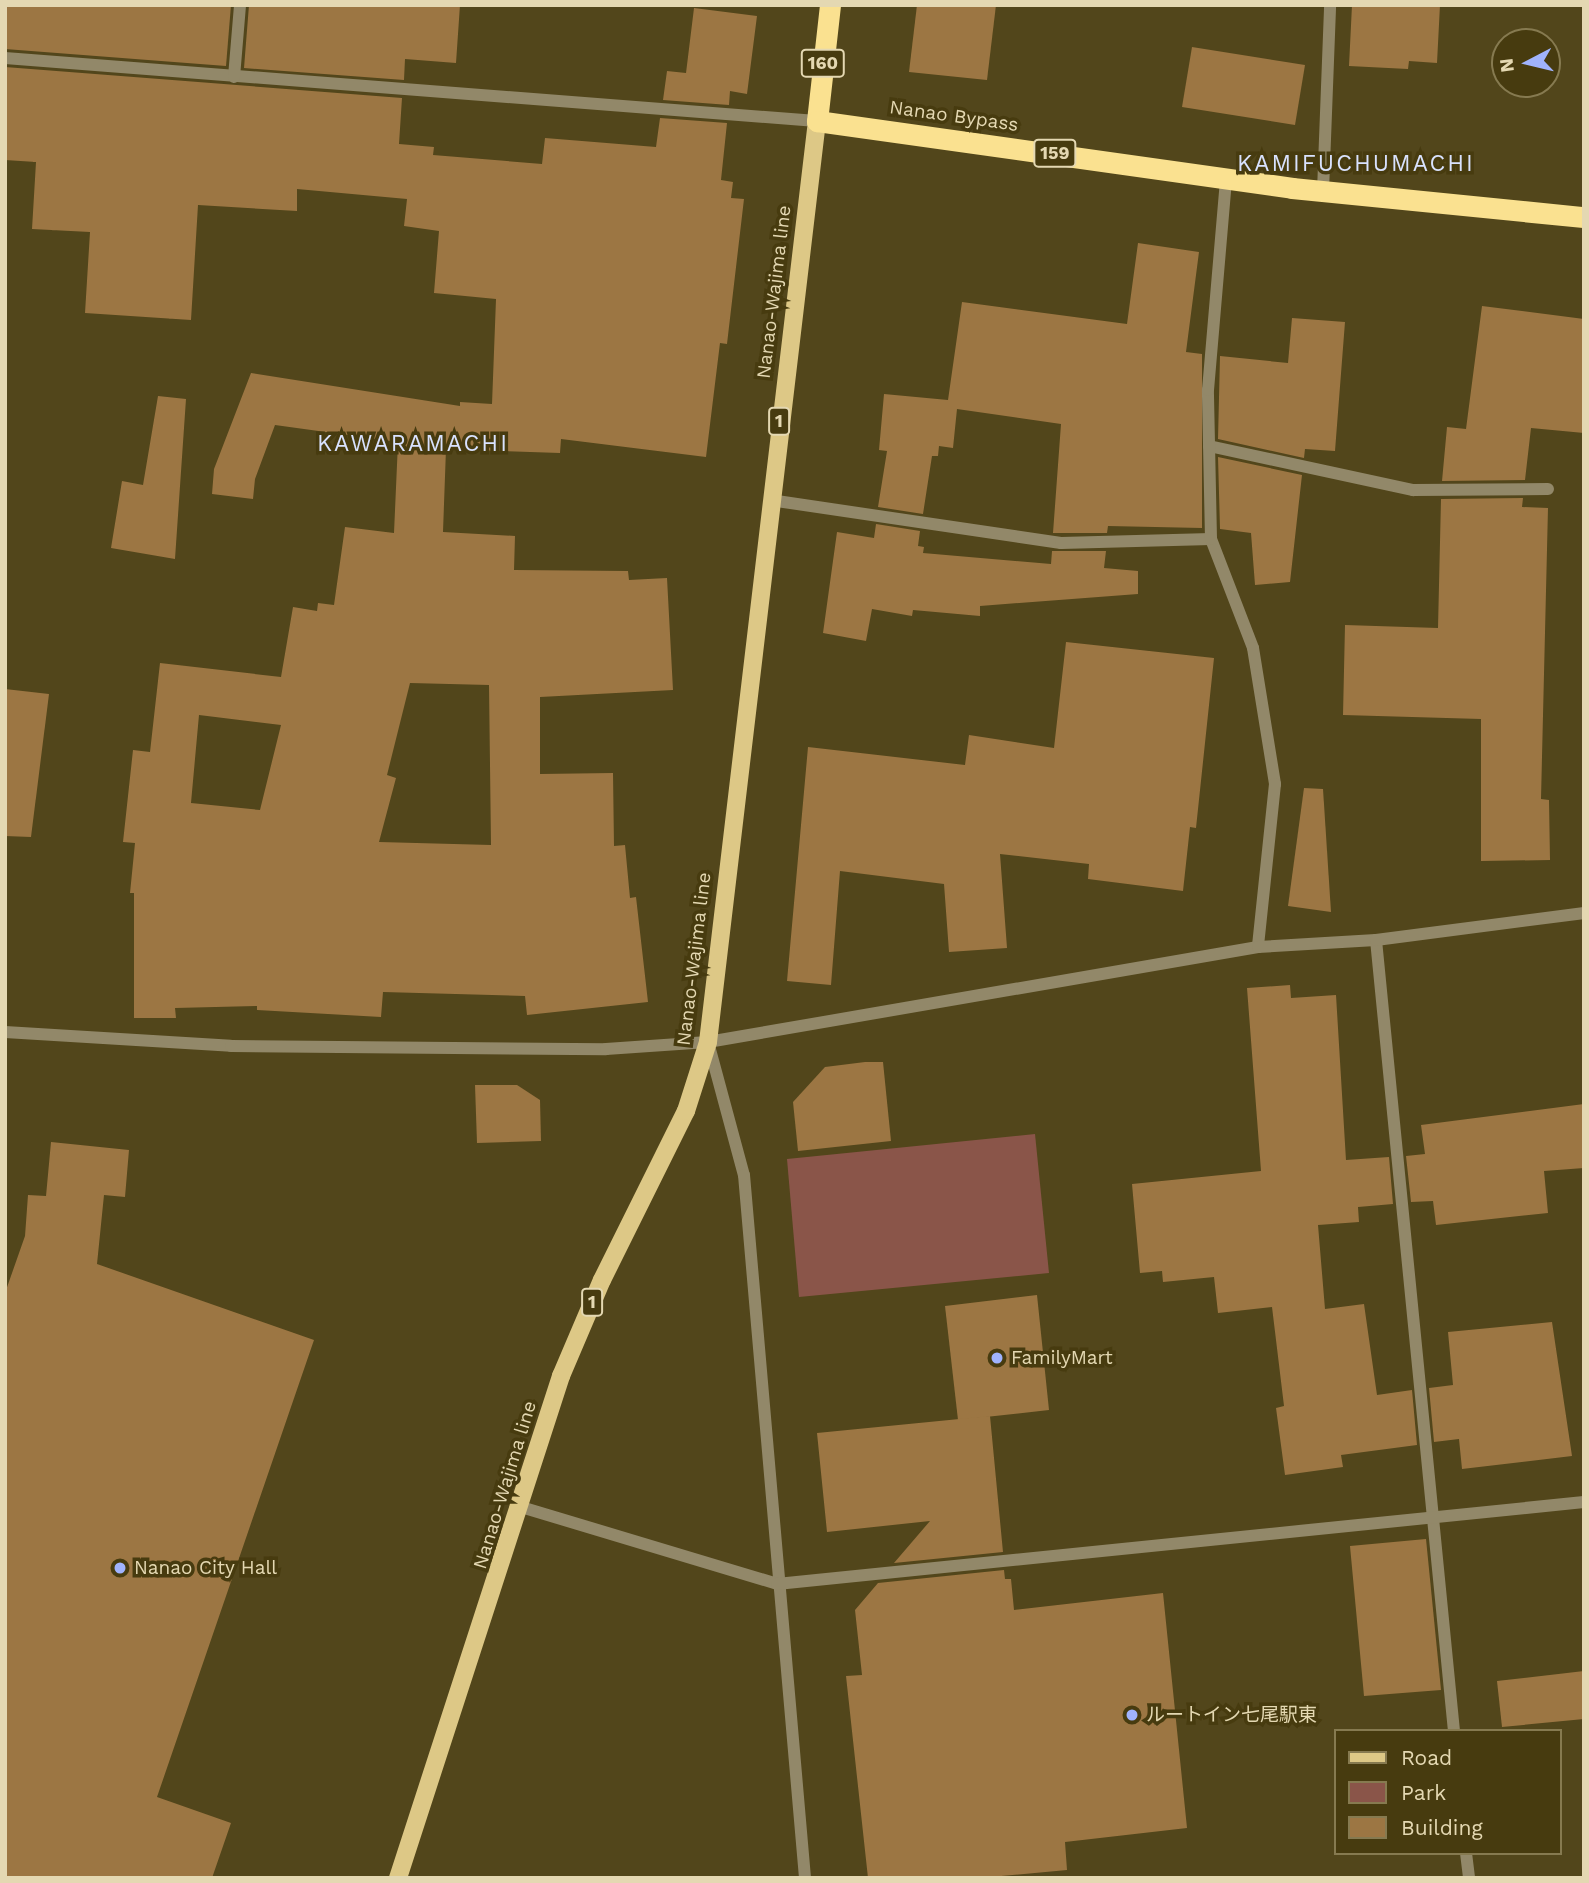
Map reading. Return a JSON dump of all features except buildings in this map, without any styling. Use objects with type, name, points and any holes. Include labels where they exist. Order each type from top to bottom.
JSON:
[{"type":"highway","name":"160","points":[[817,121],[830,5]]},
{"type":"highway","name":"Nanao Bypass","points":[[817,121],[1323,191]]},
{"type":"highway","name":"159","points":[[1323,191],[1584,217]]},
{"type":"main road","name":"Nanao-Wajima line","points":[[398,1878],[521,1507],[561,1376],[602,1280],[686,1111],[708,1042],[770,500],[817,121]]},
{"type":"street","points":[[234,77],[240,5]]},
{"type":"street","points":[[1323,191],[1330,5]]},
{"type":"street","points":[[5,58],[817,121]]},
{"type":"street","points":[[1226,178],[1208,390],[1211,539],[1253,648],[1275,784],[1258,947]]},
{"type":"street","points":[[1209,446],[1413,489],[1548,489]]},
{"type":"street","points":[[770,500],[1061,543],[1211,539]]},
{"type":"street","points":[[5,1032],[231,1046],[606,1049],[708,1042],[1258,947],[1376,940],[1584,913]]},
{"type":"street","points":[[1376,940],[1454,1729]]},
{"type":"street","points":[[708,1042],[744,1175],[777,1584],[805,1878]]},
{"type":"street","points":[[521,1507],[777,1584],[1584,1502]]},
{"type":"street","points":[[1466,1855],[1469,1878]]},
{"type":"green space","points":[[1035,1134],[1049,1273],[799,1297],[787,1159]]},
{"type":"place","name":"FamilyMart","points":[[997,1358]]},
{"type":"place","name":"Nanao City Hall","points":[[120,1568]]},
{"type":"place","name":"ルートイン七尾駅東","points":[[1132,1715]]},
{"type":"district","name":"KAMIFUCHUMACHI","points":[[1356,164]]},
{"type":"district","name":"KAWARAMACHI","points":[[413,444]]}]
